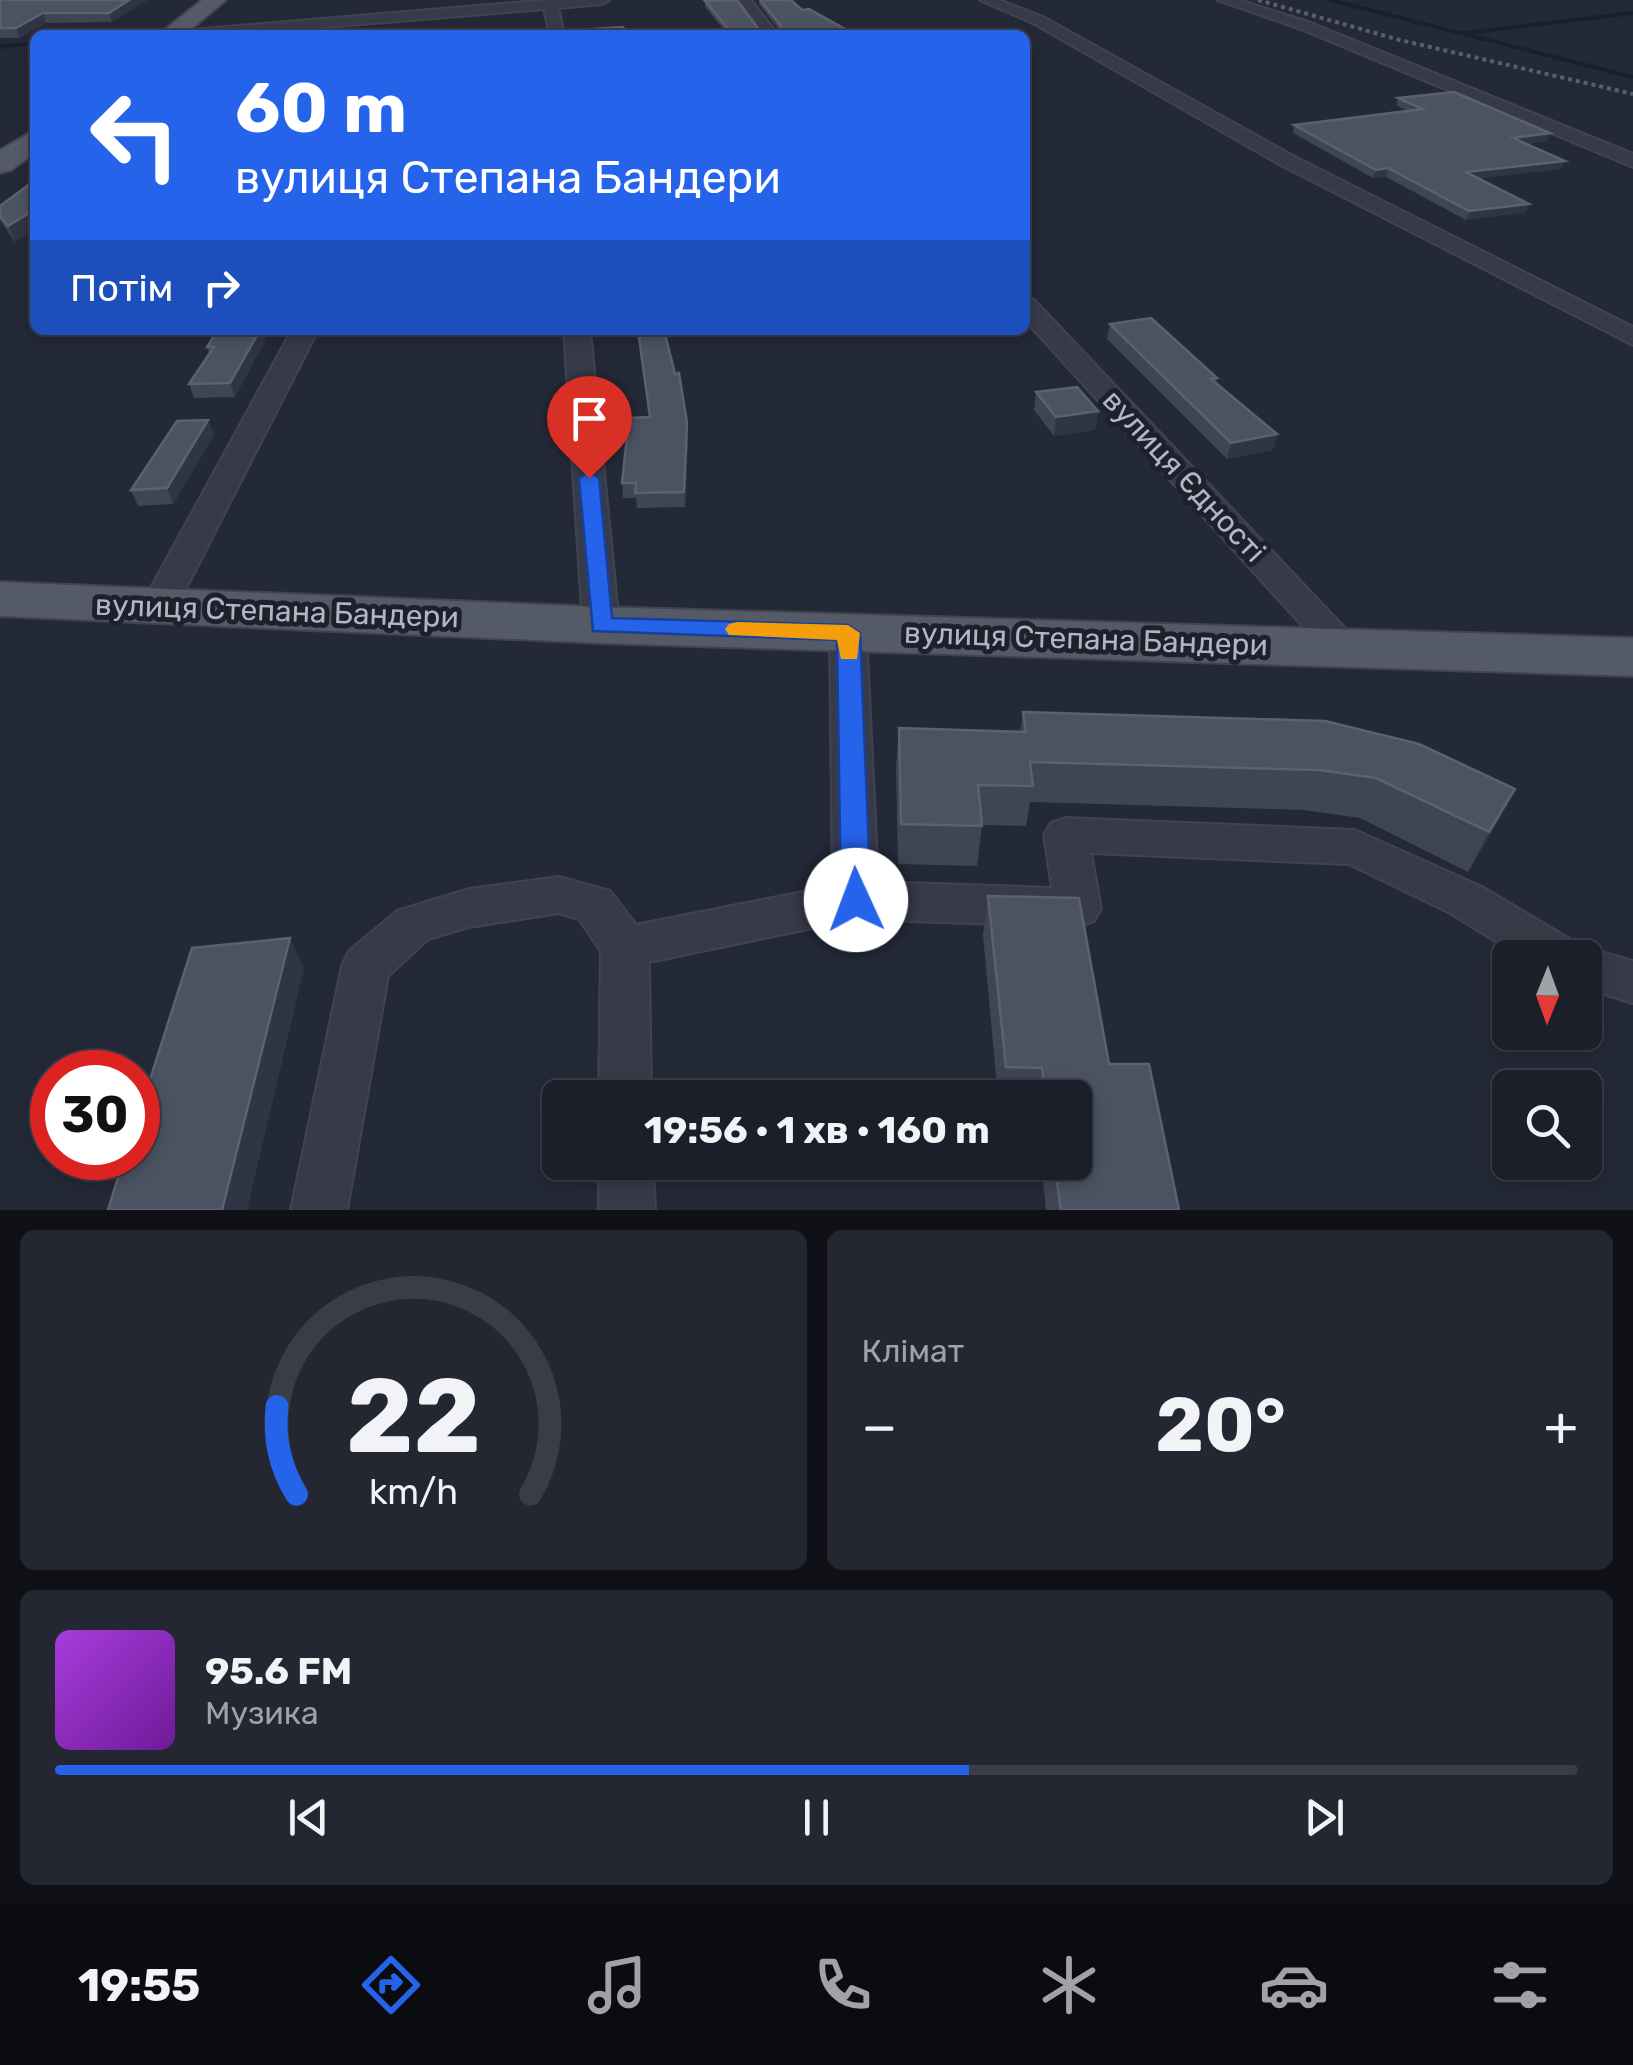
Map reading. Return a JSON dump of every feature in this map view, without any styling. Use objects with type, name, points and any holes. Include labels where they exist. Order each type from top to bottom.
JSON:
[{"type":"main road","points":[[179,30],[215,0]]},
{"type":"main road","points":[[0,164],[30,142]]},
{"type":"main road","name":"вулиця Степана Бандери","points":[[0,600],[601,625],[1633,657]]},
{"type":"street","points":[[214,30],[602,0]]},
{"type":"street","points":[[744,0],[768,30]]},
{"type":"street","points":[[988,0],[1038,20],[1303,169],[1633,337]]},
{"type":"street","points":[[1225,0],[1306,26],[1633,161]]},
{"type":"street","points":[[550,4],[556,30]]},
{"type":"street","name":"вулиця Єдності","points":[[1030,310],[1342,647]]},
{"type":"street","points":[[158,606],[303,335]]},
{"type":"street","points":[[578,335],[601,625]]},
{"type":"street","points":[[848,633],[856,900]]},
{"type":"street","points":[[625,947],[856,900],[1078,908],[1066,834],[1355,847],[1421,877],[1532,940]]},
{"type":"street","points":[[319,1210],[366,966],[413,925],[469,908],[559,895],[594,904],[625,947],[625,1080]]},
{"type":"street","points":[[1602,972],[1633,982]]},
{"type":"street","points":[[626,1180],[627,1210]]},
{"type":"building","points":[[0,0],[129,0],[109,13],[43,13],[16,28],[0,28]]},
{"type":"building","points":[[737,0],[759,30],[729,30],[705,1]]},
{"type":"building","points":[[760,0],[791,0],[802,10],[809,9],[847,30],[779,30],[781,26]]},
{"type":"building","points":[[623,27],[624,30],[577,30]]},
{"type":"building","points":[[1454,92],[1550,133],[1513,138],[1565,161],[1466,172],[1529,204],[1469,211],[1388,168],[1376,170],[1294,125],[1423,109],[1398,98]]},
{"type":"building","points":[[30,184],[30,212],[8,226],[0,216],[0,206]]},
{"type":"building","points":[[1151,318],[1217,378],[1211,379],[1277,434],[1231,443],[1110,324]]},
{"type":"building","points":[[215,335],[257,335],[230,383],[189,384],[214,347],[207,347]]},
{"type":"building","points":[[639,335],[665,335],[675,374],[679,373],[687,423],[684,492],[635,493],[636,483],[622,483],[629,418],[650,417]]},
{"type":"building","points":[[1077,387],[1098,411],[1056,417],[1036,392]]},
{"type":"building","points":[[208,420],[167,488],[131,490],[177,421]]},
{"type":"building","points":[[1023,712],[1325,721],[1419,744],[1515,789],[1489,832],[1376,778],[1319,770],[1030,762],[1033,786],[978,785],[982,826],[901,824],[899,728],[1026,732]]},
{"type":"building","points":[[988,896],[1079,898],[1109,1064],[1149,1064],[1179,1210],[1061,1210],[1057,1180],[1092,1180],[1092,1080],[1044,1080],[1042,1068],[1006,1067]]},
{"type":"building","points":[[290,938],[222,1210],[108,1210],[117,1180],[160,1180],[159,1050],[192,948]]},
{"type":"waterway","points":[[1330,0],[1633,77]]},
{"type":"waterway","points":[[1465,33],[1633,13]]},
{"type":"waterway","points":[[186,30],[236,27]]},
{"type":"waterway","points":[[0,47],[30,44]]},
{"type":"railway","points":[[1258,0],[1400,40],[1633,94]]},
{"type":"slow traffic","points":[[737,629],[848,633],[849,654]]},
{"type":"route","points":[[589,478],[601,625],[848,633],[856,900]]}]
